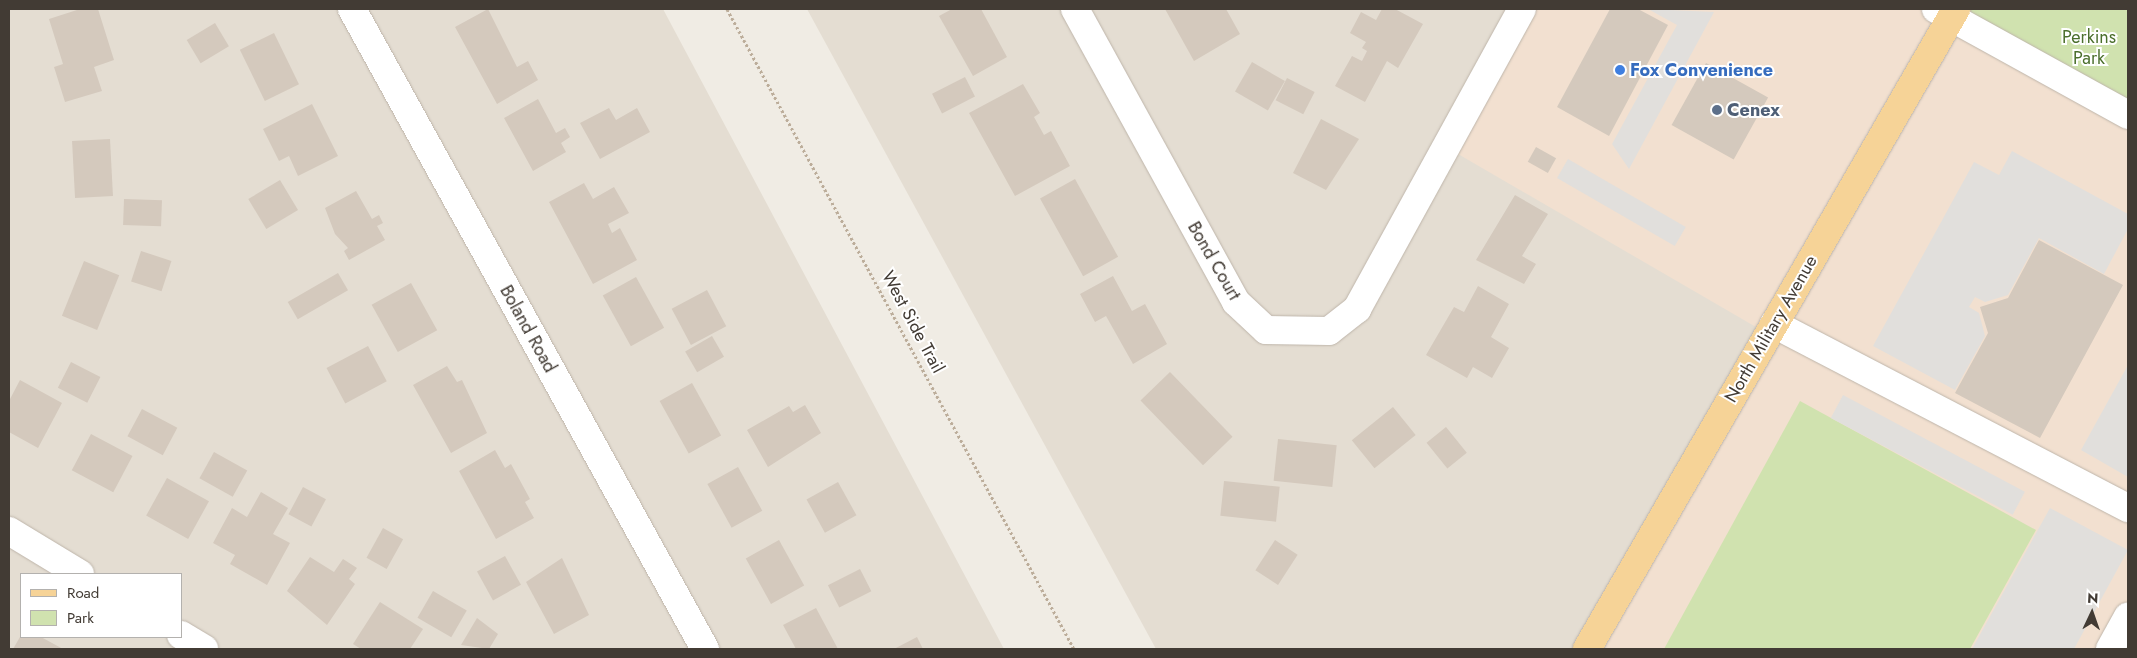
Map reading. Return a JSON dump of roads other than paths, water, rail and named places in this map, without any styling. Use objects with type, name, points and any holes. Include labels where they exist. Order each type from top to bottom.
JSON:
[{"type":"main road","name":"North Military Avenue","points":[[1587,649],[1774,324],[1948,11]]},
{"type":"street","name":"Boland Road","points":[[352,9],[705,649]]},
{"type":"street","name":"Bond Court","points":[[1075,9],[1236,302],[1266,330],[1329,331],[1357,309],[1522,9]]},
{"type":"street","points":[[1948,11],[2128,115]]},
{"type":"street","points":[[1774,324],[2128,508]]},
{"type":"street","points":[[9,531],[78,573]]},
{"type":"street","points":[[2110,649],[2128,617]]},
{"type":"street","points":[[182,636],[204,649]]},
{"type":"place","name":"Fox Convenience","points":[[1620,70]]},
{"type":"place","name":"Cenex","points":[[1717,110]]},
{"type":"park label","name":"Perkins Park","points":[[2089,48]]}]
